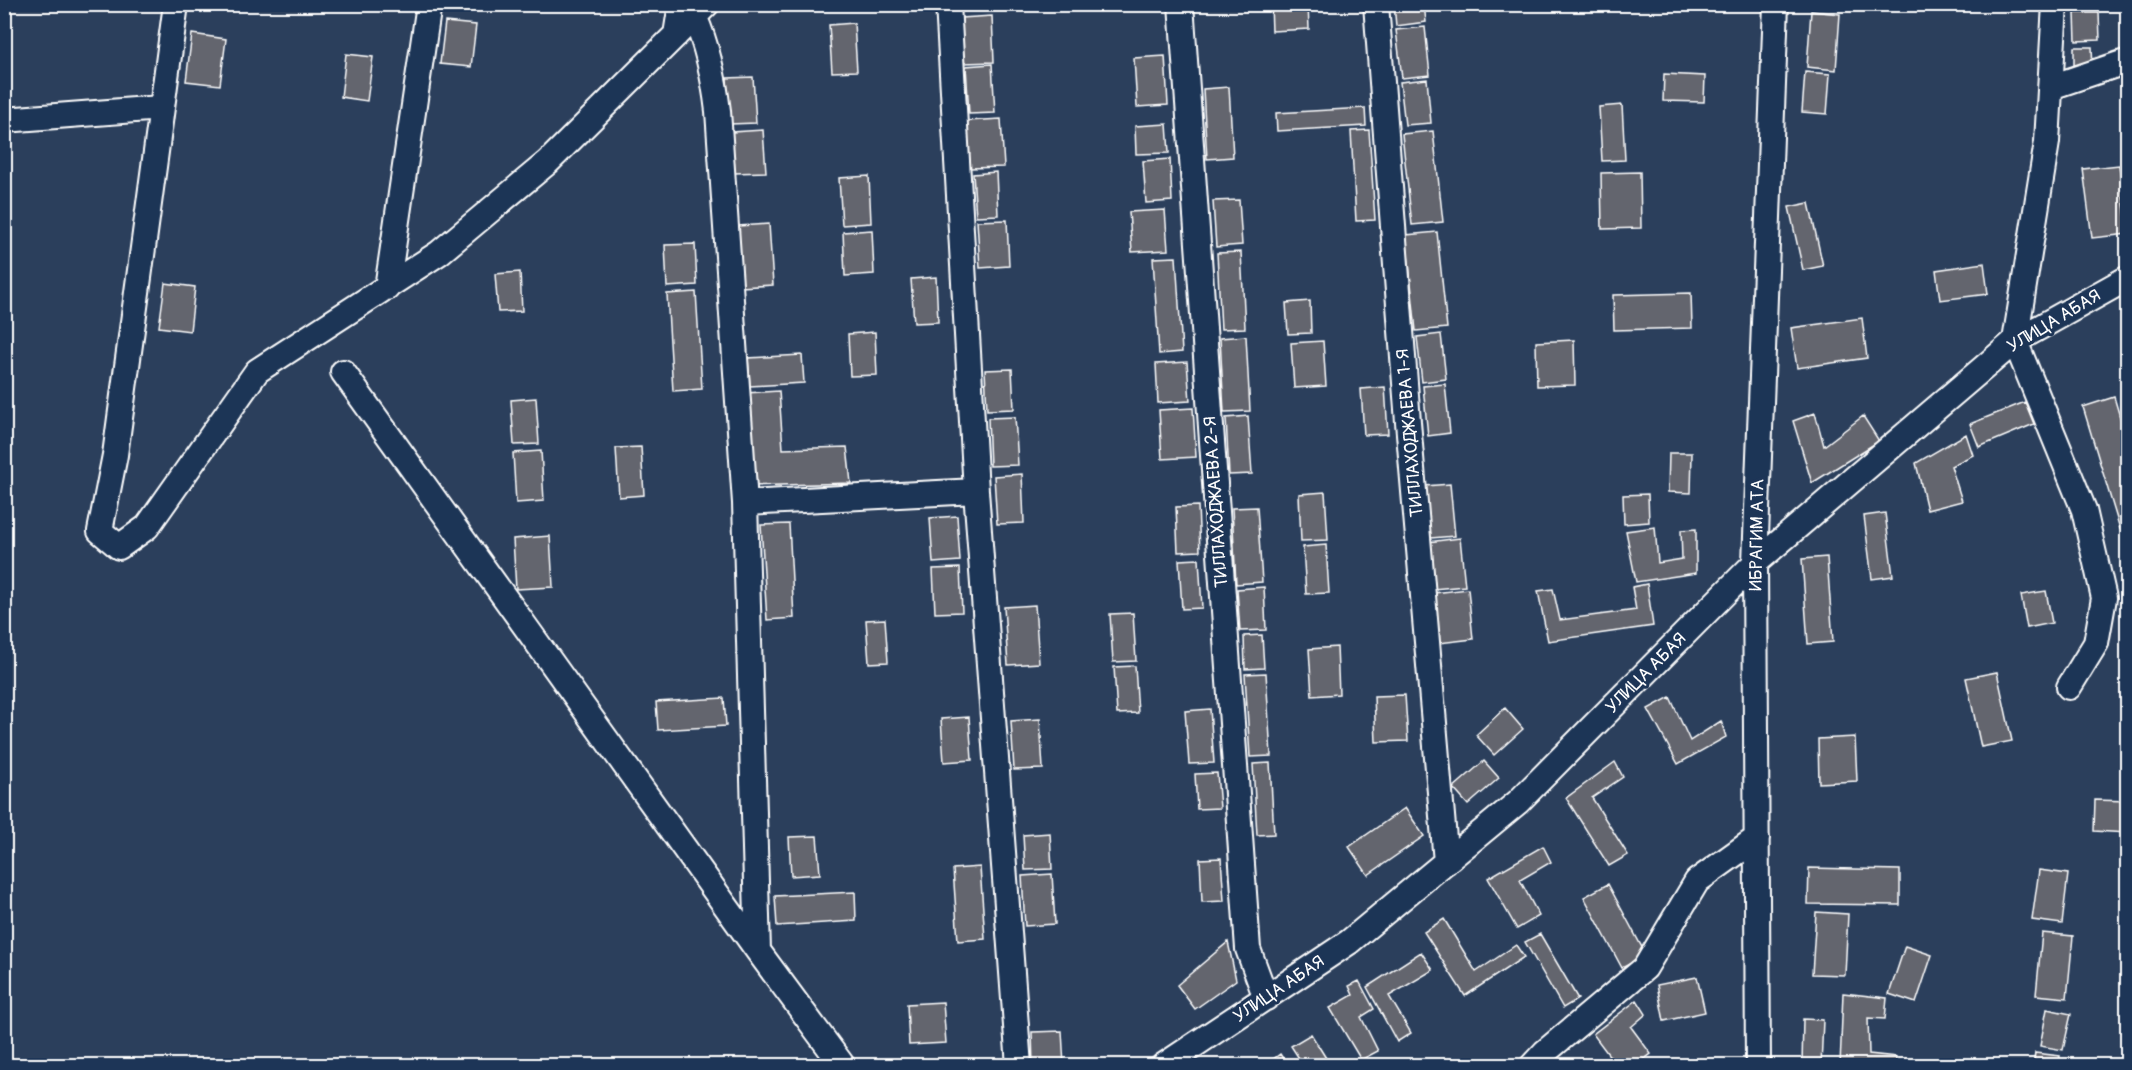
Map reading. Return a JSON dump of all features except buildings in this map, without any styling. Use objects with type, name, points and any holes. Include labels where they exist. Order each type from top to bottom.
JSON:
[{"type":"street","points":[[176,4],[115,454],[100,531],[119,547],[147,527],[257,371],[439,253],[548,162],[676,35],[694,9]]},
{"type":"street","points":[[387,288],[429,4]]},
{"type":"street","points":[[948,4],[976,491],[1019,1065]]},
{"type":"street","name":"ТИЛЛАХОДЖАЕВА 2-Я","points":[[1181,4],[1248,949],[1266,998]]},
{"type":"street","name":"ТИЛЛАХОДЖАЕВА 1-Я","points":[[1376,4],[1409,434],[1446,862]]},
{"type":"street","name":"ИБРАГИМ АТА","points":[[1758,1065],[1755,563],[1776,4]]},
{"type":"street","points":[[2055,4],[2047,142],[2015,341],[2085,510],[2104,598],[2096,643],[2069,687]]},
{"type":"street","points":[[694,9],[712,65],[717,102],[745,503],[758,951]]},
{"type":"street","points":[[2051,87],[2127,61]]},
{"type":"street","points":[[4,120],[161,108]]},
{"type":"street","name":"УЛИЦА АБАЯ","points":[[1163,1065],[1349,942],[1518,802],[1755,563],[2015,341],[2127,278]]},
{"type":"street","points":[[344,372],[758,951],[843,1065]]},
{"type":"street","points":[[745,503],[976,491]]},
{"type":"street","points":[[1532,1065],[1645,968],[1697,881],[1757,838]]}]
